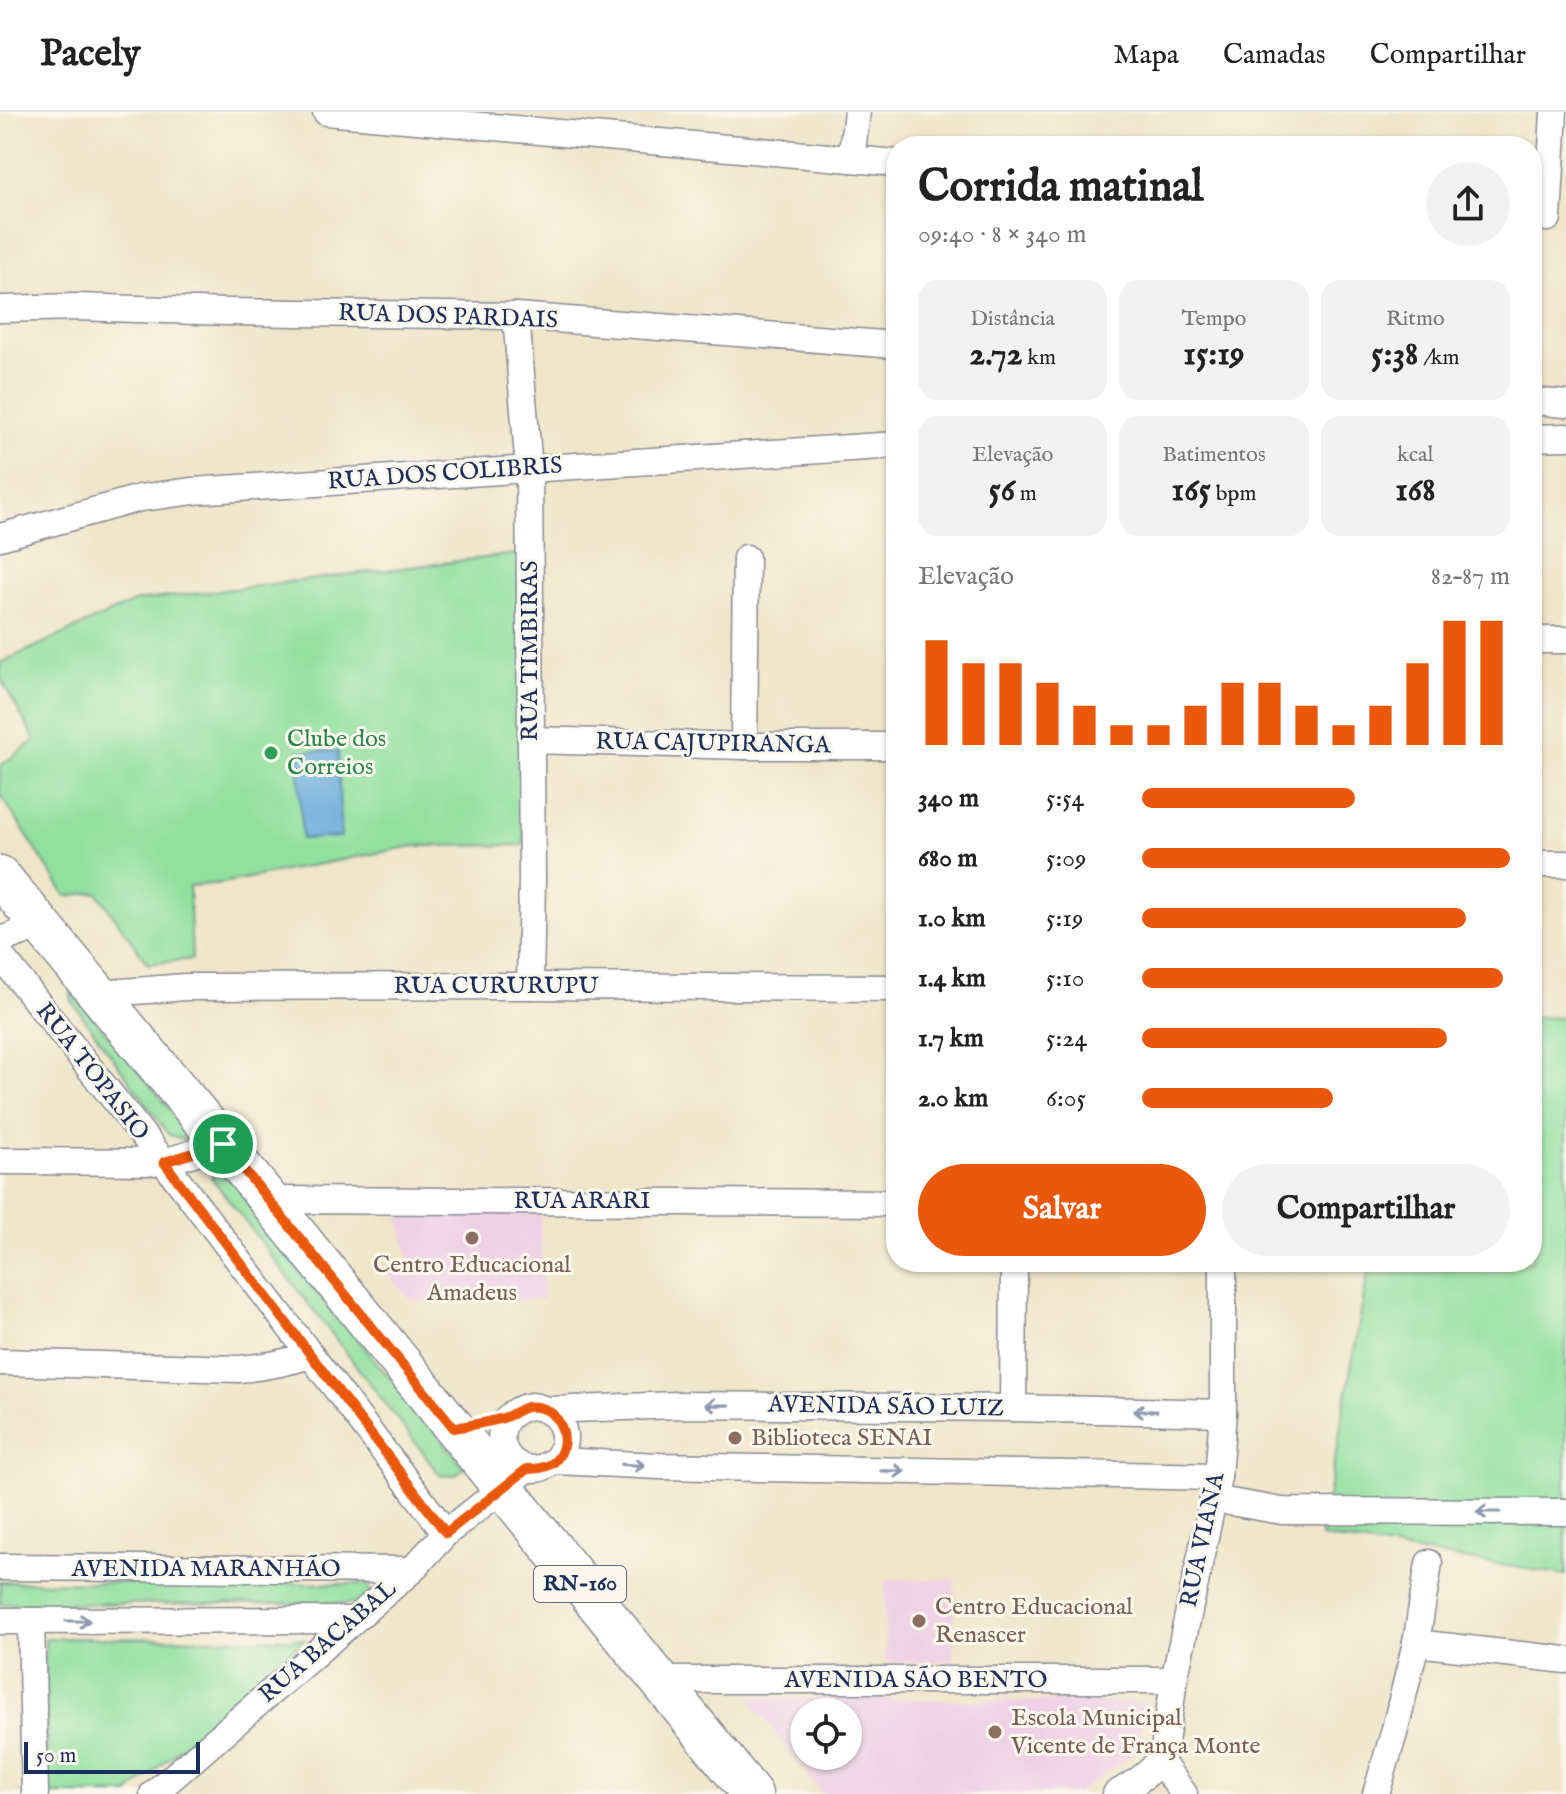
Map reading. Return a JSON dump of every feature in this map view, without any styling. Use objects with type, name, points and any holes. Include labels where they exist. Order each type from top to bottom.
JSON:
[{"type":"main road","name":"RN-160","points":[[0,876],[454,1428],[514,1478],[658,1680],[752,1794]]},
{"type":"street","points":[[326,112],[886,162]]},
{"type":"street","points":[[851,159],[857,112]]},
{"type":"street","points":[[1549,218],[1554,112]]},
{"type":"street","name":"RUA DOS PARDAIS","points":[[0,309],[76,307],[516,316],[886,344]]},
{"type":"street","name":"RUA TIMBIRAS","points":[[516,316],[529,469],[530,986]]},
{"type":"street","points":[[1542,402],[1566,404]]},
{"type":"street","points":[[1542,438],[1566,437]]},
{"type":"street","name":"RUA DOS COLIBRIS","points":[[0,537],[140,498],[193,491],[886,446]]},
{"type":"street","points":[[744,746],[746,558]]},
{"type":"street","points":[[1542,640],[1566,640]]},
{"type":"street","name":"RUA CAJUPIRANGA","points":[[531,740],[886,746]]},
{"type":"street","points":[[1542,864],[1566,864]]},
{"type":"street","points":[[0,940],[41,926]]},
{"type":"street","name":"RUA TOPASIO","points":[[0,955],[164,1162],[446,1533]]},
{"type":"street","name":"RUA CURURUPU","points":[[97,994],[185,987],[886,988]]},
{"type":"street","points":[[0,1161],[164,1162],[223,1144]]},
{"type":"street","name":"RUA ARARI","points":[[268,1200],[886,1203]]},
{"type":"street","points":[[1013,1408],[1014,1272]]},
{"type":"street","name":"RUA VIANA","points":[[1160,1761],[1215,1488],[1223,1413],[1223,1272]]},
{"type":"street","points":[[0,1362],[239,1369],[289,1362],[310,1355]]},
{"type":"street","name":"AVENIDA SÃO LUIZ","points":[[549,1410],[676,1405],[1223,1413]]},
{"type":"street","points":[[454,1428],[506,1418],[531,1406],[549,1410],[559,1421],[564,1434],[556,1461]]},
{"type":"street","points":[[506,1418],[502,1443],[507,1455],[516,1464],[514,1478],[556,1461],[1215,1488],[1282,1511],[1566,1512]]},
{"type":"street","name":"RUA BACABAL","points":[[153,1794],[412,1570],[446,1533],[514,1478]]},
{"type":"street","points":[[1376,1794],[1416,1643],[1429,1563]]},
{"type":"street","name":"AVENIDA MARANHÃO","points":[[0,1567],[412,1570]]},
{"type":"street","points":[[0,1621],[353,1620]]},
{"type":"street","points":[[31,1621],[35,1794]]},
{"type":"street","points":[[1416,1643],[1566,1660]]},
{"type":"street","name":"AVENIDA SÃO BENTO","points":[[658,1680],[1174,1680]]},
{"type":"street","points":[[1116,1794],[1152,1771],[1160,1761],[1184,1794]]},
{"type":"shaded area","name":"Centro Educacional Amadeus","points":[[397,1208],[540,1212],[543,1299],[412,1301],[386,1273],[410,1263]]},
{"type":"shaded area","name":"Centro Educacional Renascer","points":[[955,1579],[953,1661],[885,1662],[885,1580]]},
{"type":"shaded area","name":"Escola Municipal Vicente de França Monte","points":[[748,1697],[814,1698],[790,1698],[790,1752]]},
{"type":"shaded area","name":"Escola Municipal Vicente de França Monte","points":[[862,1699],[1146,1703],[1138,1751],[1077,1794],[822,1794],[804,1770],[862,1770]]},
{"type":"green space","name":"Clube dos Correios","points":[[524,553],[524,845],[414,846],[222,883],[189,886],[192,959],[148,964],[97,892],[66,896],[0,794],[0,766],[35,740],[0,677],[0,663],[136,601]]},
{"type":"green space","points":[[71,991],[195,1139],[185,1141],[168,1134],[72,1001]]},
{"type":"green space","points":[[1542,1017],[1566,1018],[1566,1575],[1321,1537],[1368,1272],[1542,1272]]},
{"type":"green space","points":[[225,1170],[268,1209],[293,1263],[465,1467],[455,1475],[441,1476],[211,1177]]},
{"type":"green space","points":[[0,1582],[368,1584],[371,1596],[361,1603],[0,1604]]},
{"type":"green space","points":[[45,1638],[304,1639],[128,1794],[47,1794]]},
{"type":"water","points":[[298,751],[338,751],[341,837],[302,839]]},
{"type":"place","name":"Clube dos Correios","points":[[271,753]]},
{"type":"place","name":"Centro Educacional Amadeus","points":[[472,1238]]},
{"type":"place","name":"Biblioteca SENAI","points":[[735,1438]]},
{"type":"place","name":"Centro Educacional Renascer","points":[[919,1621]]},
{"type":"place","name":"Escola Municipal Vicente de França Monte","points":[[995,1732]]},
{"type":"route","points":[[223,1144],[454,1428],[506,1418],[522,1408],[540,1407],[549,1410],[559,1421],[564,1434],[556,1461],[537,1469],[527,1469],[446,1533],[164,1162],[223,1144]]}]
